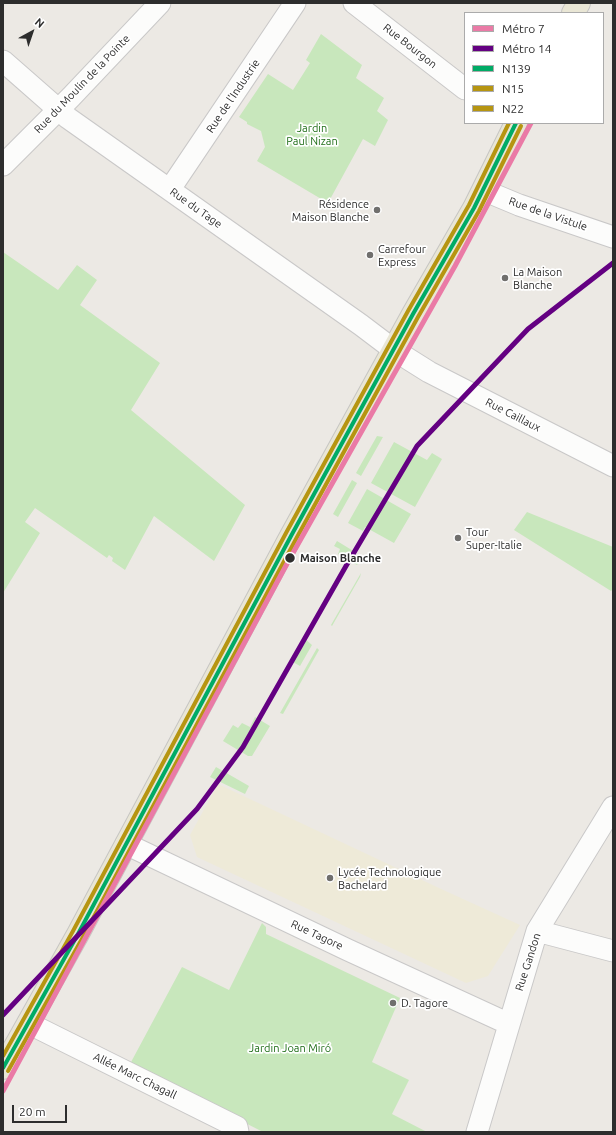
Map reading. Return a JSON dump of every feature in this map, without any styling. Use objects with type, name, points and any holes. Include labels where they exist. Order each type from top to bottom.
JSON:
[{"type":"main road","points":[[574,12],[579,3]]},
{"type":"main road","points":[[3,1068],[78,934],[292,536],[483,190],[513,124]]},
{"type":"street","name":"Rue du Moulin de la Pointe","points":[[3,166],[160,3]]},
{"type":"street","name":"Rue de l'Industrie","points":[[170,189],[295,3]]},
{"type":"street","name":"Rue Bourgon","points":[[354,3],[464,88]]},
{"type":"street","name":"Rue du Tage","points":[[3,61],[58,110],[394,350]]},
{"type":"street","name":"Rue de la Vistule","points":[[483,190],[518,206],[613,237]]},
{"type":"street","name":"Rue Caillaux","points":[[394,350],[428,372],[613,466]]},
{"type":"street","name":"Rue Gandon","points":[[477,1132],[537,931],[613,807]]},
{"type":"street","name":"Rue Tagore","points":[[126,844],[348,950],[509,1024]]},
{"type":"street","points":[[537,931],[613,951]]},
{"type":"street","name":"Allée Marc Chagall","points":[[28,1023],[237,1127],[238,1132]]},
{"type":"shaded area","name":"Lycée Technologique Bachelard","points":[[218,784],[520,925],[488,976],[466,983],[197,857],[190,835]]},
{"type":"green space","name":"Jardin Paul Nizan","points":[[321,34],[362,65],[356,78],[384,98],[377,111],[388,120],[375,146],[363,139],[328,203],[257,161],[265,147],[261,131],[247,124],[247,122],[239,117],[268,74],[293,90],[310,63],[306,60]]},
{"type":"green space","points":[[3,252],[58,290],[77,265],[97,280],[80,305],[160,363],[131,410],[245,505],[214,561],[154,516],[125,570],[112,561],[113,558],[109,555],[107,558],[35,508],[25,522],[40,533],[3,593]]},
{"type":"green space","points":[[377,436],[383,437],[361,476],[356,473]]},
{"type":"green space","points":[[394,442],[427,460],[432,453],[442,459],[415,507],[371,483]]},
{"type":"green space","points":[[352,480],[357,483],[338,517],[333,514]]},
{"type":"green space","points":[[367,489],[411,514],[394,543],[365,527],[363,531],[348,523]]},
{"type":"green space","points":[[527,512],[613,547],[613,589],[611,591],[514,530]]},
{"type":"green space","points":[[337,541],[355,552],[359,562],[357,565],[348,560],[351,554],[346,552],[343,557],[338,554],[340,549],[334,546]]},
{"type":"green space","points":[[361,573],[360,577],[332,626],[331,625]]},
{"type":"green space","points":[[304,638],[312,645],[300,666],[291,661]]},
{"type":"green space","points":[[317,648],[319,650],[283,714],[280,713]]},
{"type":"green space","points":[[255,717],[270,726],[252,756],[248,756],[223,741],[233,725],[238,728],[242,723],[250,727]]},
{"type":"green space","points":[[216,767],[249,786],[245,794],[210,777]]},
{"type":"green space","name":"Jardin Joan Miró","points":[[262,923],[266,927],[266,934],[400,998],[372,1062],[409,1080],[392,1114],[427,1132],[263,1132],[130,1064],[182,967],[229,990]]},
{"type":"metro line","name":"7","points":[[3,1091],[289,560],[455,266],[530,124]]},
{"type":"metro line","name":"14","points":[[3,1015],[197,809],[243,747],[346,566],[417,446],[528,329],[613,263]]},
{"type":"transit line","name":"N22","points":[[3,1056],[73,931],[286,533],[408,311],[469,205],[509,124]]},
{"type":"transit line","name":"N139","points":[[3,1068],[78,934],[291,536],[413,314],[474,208],[516,124]]},
{"type":"transit line","name":"N15","points":[[8,1071],[83,937],[296,539],[418,317],[479,211],[521,126]]},
{"type":"place","name":"Résidence Maison Blanche","points":[[377,210]]},
{"type":"place","name":"Carrefour Express","points":[[370,255]]},
{"type":"place","name":"La Maison Blanche","points":[[505,278]]},
{"type":"place","name":"Tour Super-Italie","points":[[458,538]]},
{"type":"place","name":"Maison Blanche","points":[[290,558]]},
{"type":"place","name":"Lycée Technologique Bachelard","points":[[330,878]]},
{"type":"place","name":"D. Tagore","points":[[393,1003]]}]
